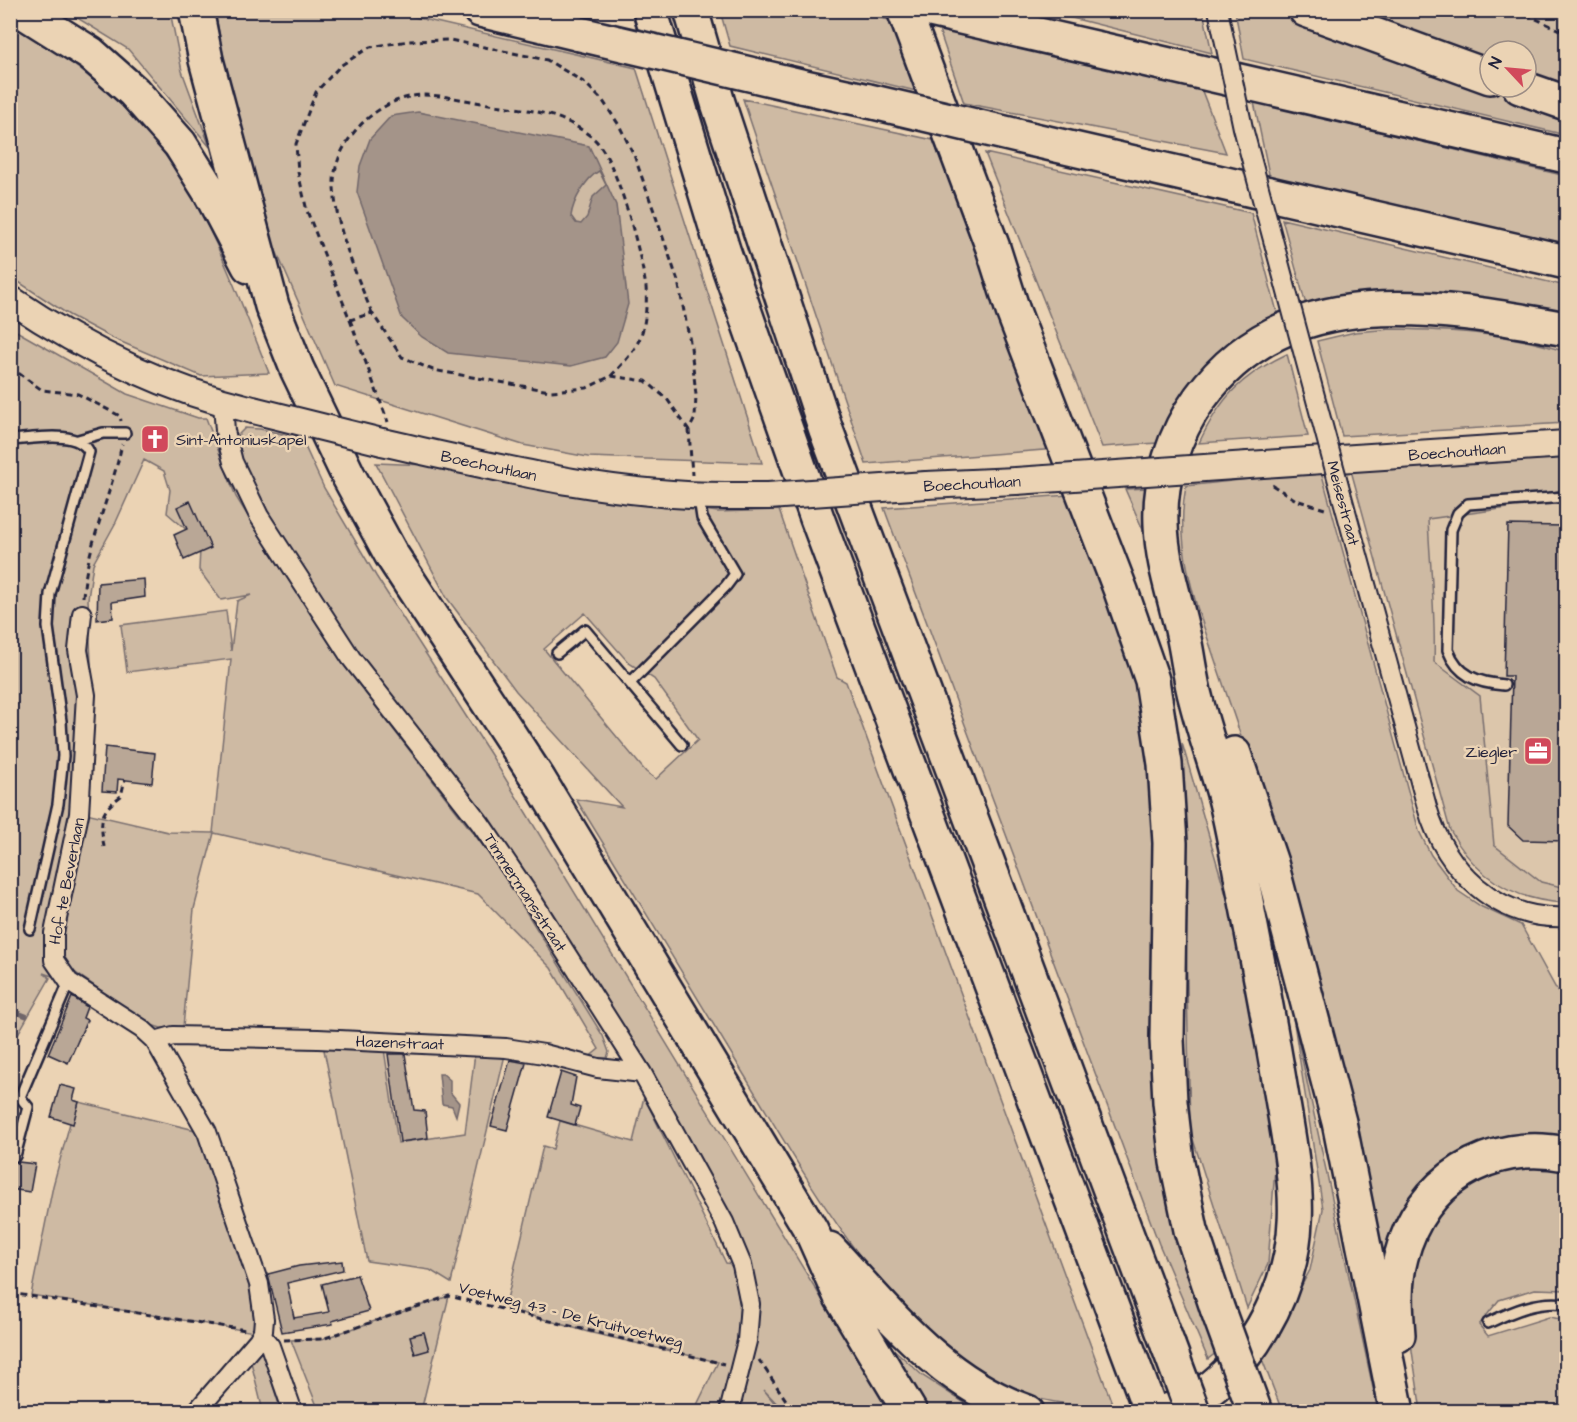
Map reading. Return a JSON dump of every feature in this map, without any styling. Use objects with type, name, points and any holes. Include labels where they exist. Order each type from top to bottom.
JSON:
[{"type":"highway","points":[[21,10],[91,54],[134,92],[180,144],[210,192],[240,252],[272,306]]},
{"type":"highway","points":[[196,10],[206,60],[272,306],[302,380],[348,475],[391,554],[539,780],[812,1230],[841,1297],[910,1412]]},
{"type":"highway","points":[[480,10],[868,102],[1566,262]]},
{"type":"highway","points":[[650,10],[723,250],[809,497],[1150,1412]]},
{"type":"highway","points":[[691,10],[767,258],[830,441],[1193,1412]]},
{"type":"highway","points":[[904,10],[993,248],[1013,311],[1121,591],[1152,680],[1165,764],[1170,843],[1167,1038],[1170,1102],[1177,1162],[1191,1230],[1256,1412]]},
{"type":"highway","points":[[930,10],[1566,156]]},
{"type":"highway","points":[[1306,10],[1478,73]]},
{"type":"highway","points":[[1538,93],[1566,103]]},
{"type":"highway","points":[[993,248],[1026,306],[1169,650],[1195,698]]},
{"type":"highway","points":[[1163,1412],[1181,1408],[1221,1379],[1254,1344],[1274,1308],[1289,1271],[1296,1226],[1297,1189],[1272,1034],[1225,796],[1195,698],[1183,631],[1163,557],[1162,495],[1167,467],[1190,412],[1210,384],[1231,362],[1257,343],[1318,318],[1382,307],[1445,309],[1566,329]]},
{"type":"highway","points":[[1183,631],[1228,736],[1271,863],[1339,1122],[1397,1412]]},
{"type":"highway","points":[[1405,1412],[1398,1350],[1397,1282],[1404,1247],[1418,1214],[1446,1181],[1472,1164],[1492,1156],[1527,1150],[1566,1154]]},
{"type":"highway","points":[[812,1230],[923,1349],[991,1398],[1027,1412]]},
{"type":"main road","points":[[10,299],[64,334],[122,365],[223,403]]},
{"type":"main road","name":"Boechoutlaan","points":[[223,403],[385,434],[545,478],[633,491],[695,486],[726,496],[768,496],[1566,444]]},
{"type":"street","name":"Meisestraat","points":[[1218,10],[1243,128],[1429,813],[1442,847],[1464,875],[1495,900],[1534,914],[1566,917]]},
{"type":"street","name":"Timmermansstraat","points":[[223,403],[225,430],[233,462],[259,516],[351,658],[480,823],[642,1073],[706,1187],[742,1265],[750,1304],[747,1341],[729,1412]]},
{"type":"street","name":"Hof te Beverlaan","points":[[82,614],[78,650],[86,695],[79,814],[52,941],[54,960],[69,982],[142,1029],[155,1041],[207,1132],[259,1284],[264,1319],[261,1335]]},
{"type":"street","name":"Hazenstraat","points":[[155,1041],[173,1036],[473,1045],[528,1051],[598,1068],[642,1073]]},
{"type":"street","points":[[195,1412],[261,1335],[270,1346],[292,1412]]},
{"type":"lane","points":[[78,440],[103,433],[125,433]]},
{"type":"lane","points":[[10,440],[65,437],[78,440],[86,445],[89,452],[83,482],[50,594],[48,627],[61,721],[63,756],[58,804],[30,929]]},
{"type":"lane","points":[[630,683],[726,586],[735,574],[702,518],[695,486]]},
{"type":"lane","points":[[1504,686],[1470,678],[1456,667],[1448,650],[1450,552],[1454,520],[1468,504],[1566,497]]},
{"type":"lane","points":[[557,653],[585,630],[682,745]]},
{"type":"lane","points":[[15,1156],[28,1107],[20,1097],[69,982]]},
{"type":"lane","points":[[1488,1323],[1518,1309],[1553,1302],[1566,1304]]},
{"type":"path","points":[[1517,10],[1566,33]]},
{"type":"path","points":[[385,434],[350,320],[307,211],[298,172],[296,144],[316,92],[340,66],[370,47],[409,40],[450,40],[547,60],[585,83],[603,101],[619,125],[634,155],[678,281],[691,347],[696,395],[695,418],[689,430]]},
{"type":"path","points":[[424,95],[562,118],[596,141],[620,189],[646,289],[642,332],[634,350],[611,376],[587,388],[550,391],[433,370],[402,357],[372,313],[348,250],[334,185],[339,156],[349,138],[369,117],[398,99],[424,95]]},
{"type":"path","points":[[350,320],[372,313]]},
{"type":"path","points":[[10,367],[42,390],[78,394],[120,416],[125,433],[84,581],[82,614]]},
{"type":"path","points":[[611,376],[646,381],[666,399],[689,430],[695,486]]},
{"type":"path","points":[[1250,465],[1276,488],[1296,500],[1310,506],[1347,513]]},
{"type":"path","points":[[104,847],[104,810],[113,800],[121,796],[125,779]]},
{"type":"path","name":"Voetweg 43 - De Kruitvoetweg","points":[[10,1293],[254,1332],[285,1340],[322,1339],[448,1296],[741,1368]]},
{"type":"path","points":[[747,1341],[794,1412]]},
{"type":"shaded area","points":[[66,11],[170,11],[182,71],[210,147],[128,49]]},
{"type":"shaded area","points":[[215,11],[388,11],[636,68],[762,463],[588,457],[523,445],[335,386],[267,230],[233,108]]},
{"type":"shaded area","points":[[720,11],[846,11],[890,20],[916,91],[730,46]]},
{"type":"shaded area","points":[[1044,11],[1203,11],[1212,53]]},
{"type":"shaded area","points":[[1235,11],[1275,11],[1370,49],[1478,85],[1478,99],[1521,99],[1566,114],[1566,135],[1244,59]]},
{"type":"shaded area","points":[[1358,11],[1566,11],[1566,84],[1538,75],[1538,39],[1478,39],[1478,55]]},
{"type":"shaded area","points":[[10,25],[64,57],[89,77],[136,120],[176,170],[214,239],[269,373],[201,376],[112,338],[69,315],[11,277]]},
{"type":"shaded area","points":[[939,30],[1200,86],[1226,153],[964,103]]},
{"type":"shaded area","points":[[743,99],[933,140],[1056,449],[866,464]]},
{"type":"shaded area","points":[[1254,102],[1566,176],[1566,248],[1270,179]]},
{"type":"shaded area","points":[[418,112],[589,146],[616,205],[628,304],[617,342],[605,357],[571,366],[448,353],[422,337],[402,318],[357,192],[360,166],[370,139],[391,116]],"holes":[[[599,171],[606,185],[593,197],[587,217],[581,224],[576,223],[571,216],[572,210],[585,184]]]},
{"type":"shaded area","points":[[985,153],[1251,213],[1278,316],[1237,342],[1206,369],[1182,401],[1157,443],[1102,447]]},
{"type":"shaded area","points":[[1282,219],[1566,286],[1566,315],[1359,295],[1306,305]]},
{"type":"shaded area","points":[[11,328],[127,394],[198,418],[206,418],[236,497],[261,537],[343,664],[494,860],[603,1036],[609,1052],[607,1058],[588,1058],[599,1049],[551,968],[478,894],[214,833],[194,909],[183,1027],[161,1028],[151,1025],[63,964],[59,956],[52,976],[43,973],[50,978],[11,1046]],"holes":[[[144,460],[164,471],[170,490],[167,513],[188,531],[200,549],[199,570],[221,600],[251,595],[237,601],[231,651],[226,611],[121,625],[127,672],[231,659],[213,833],[168,832],[86,813],[92,683],[88,599],[93,564],[116,522]]]},
{"type":"shaded area","points":[[1392,329],[1480,334],[1524,341],[1566,352],[1566,423],[1342,436],[1317,341],[1355,332]]},
{"type":"shaded area","points":[[1287,354],[1308,436],[1199,443],[1215,413],[1234,389],[1257,370]]},
{"type":"shaded area","points":[[245,428],[301,438],[324,488],[376,576],[491,755],[890,1411],[784,1411],[764,1390],[781,1411],[736,1411],[757,1303],[749,1258],[724,1205],[656,1079],[485,813],[361,657],[264,507],[242,466],[237,444],[238,435]]},
{"type":"shaded area","points":[[1566,453],[1566,488],[1508,508],[1428,519],[1434,608],[1434,662],[1480,696],[1494,845],[1541,882],[1566,888],[1566,903],[1529,897],[1498,883],[1471,861],[1450,830],[1350,467]]},
{"type":"shaded area","points":[[376,463],[428,465],[562,491],[718,512],[779,510],[837,677],[846,682],[1113,1406],[1079,1405],[1046,1400],[1014,1391],[983,1376],[945,1349],[910,1316],[878,1279],[847,1239],[792,1155],[576,799],[622,807],[516,691],[447,598]],"holes":[[[585,613],[629,663],[654,679],[698,740],[656,779],[646,772],[544,649]]]},
{"type":"shaded area","points":[[1321,471],[1419,831],[1431,855],[1458,891],[1482,907],[1521,925],[1566,1007],[1566,1143],[1497,1144],[1386,1276],[1282,857],[1197,607],[1184,547],[1183,517],[1186,486]]},
{"type":"shaded area","points":[[1149,488],[1147,539],[1125,489]]},
{"type":"shaded area","points":[[1069,495],[1135,669],[1153,768],[1157,847],[1155,1077],[1217,1352],[1208,1359],[1159,1244],[884,508]]},
{"type":"shaded area","points":[[1566,499],[1566,888],[1541,882],[1494,845],[1480,696],[1434,662],[1435,629],[1428,519]]},
{"type":"shaded area","points":[[1182,743],[1242,950],[1277,1140],[1268,1264],[1247,1308],[1190,1130]]},
{"type":"shaded area","points":[[1293,1017],[1378,1411],[1282,1411],[1262,1359],[1310,1270],[1323,1209]]},
{"type":"shaded area","points":[[323,1045],[384,1049],[398,1143],[465,1133],[475,1053],[505,1055],[451,1283],[430,1270],[367,1261]]},
{"type":"shaded area","points":[[439,1074],[443,1074],[450,1080],[450,1092],[459,1103],[456,1116],[452,1106],[442,1104]]},
{"type":"shaded area","points":[[644,1097],[726,1263],[732,1264],[740,1305],[735,1365],[721,1411],[694,1411],[718,1362],[588,1332],[505,1308],[543,1146],[553,1149],[560,1121],[633,1142]]},
{"type":"shaded area","points":[[75,1101],[195,1130],[234,1231],[250,1290],[254,1332],[31,1295],[53,1186],[70,1123],[73,1123],[79,1102]]},
{"type":"shaded area","points":[[1511,1164],[1566,1167],[1566,1290],[1535,1289],[1499,1300],[1479,1325],[1488,1336],[1549,1317],[1566,1320],[1566,1411],[1421,1411],[1412,1351],[1409,1298],[1423,1232],[1456,1190]]},
{"type":"shaded area","points":[[449,1296],[421,1411],[319,1411],[291,1340],[322,1339]]},
{"type":"shaded area","points":[[875,1332],[923,1376],[977,1411],[925,1411]]},
{"type":"shaded area","points":[[262,1351],[281,1411],[263,1411],[250,1358],[254,1352]]},
{"type":"building","points":[[190,501],[211,548],[184,560],[174,535],[187,529],[177,507]]},
{"type":"building","name":"Ziegler","points":[[1508,525],[1566,526],[1566,841],[1523,840],[1508,826],[1512,676],[1504,676]]},
{"type":"building","points":[[144,579],[145,597],[112,602],[113,618],[97,620],[98,583]]},
{"type":"building","points":[[105,747],[155,753],[152,783],[118,779],[117,792],[102,791]]},
{"type":"building","points":[[72,997],[87,1007],[83,1018],[87,1020],[68,1063],[48,1054]]},
{"type":"building","points":[[388,1054],[405,1054],[414,1110],[425,1111],[428,1138],[400,1142]]},
{"type":"building","points":[[510,1060],[526,1063],[507,1130],[491,1126]]},
{"type":"building","points":[[561,1072],[576,1077],[571,1105],[580,1108],[575,1125],[548,1117]]},
{"type":"building","points":[[60,1085],[76,1089],[73,1100],[79,1102],[73,1124],[51,1117]]},
{"type":"building","points":[[10,1161],[35,1164],[30,1192],[10,1189]]},
{"type":"building","points":[[342,1261],[343,1270],[287,1283],[294,1318],[329,1312],[322,1284],[357,1275],[369,1311],[332,1321],[333,1324],[282,1332],[268,1274],[299,1266]]},
{"type":"building","points":[[424,1332],[429,1350],[415,1354],[410,1336]]},
{"type":"waterway","points":[[18,1013],[26,1016]]},
{"type":"place","name":"Sint-Antoniuskapel","points":[[155,439]]},
{"type":"place","name":"Ziegler","points":[[1538,751]]}]
